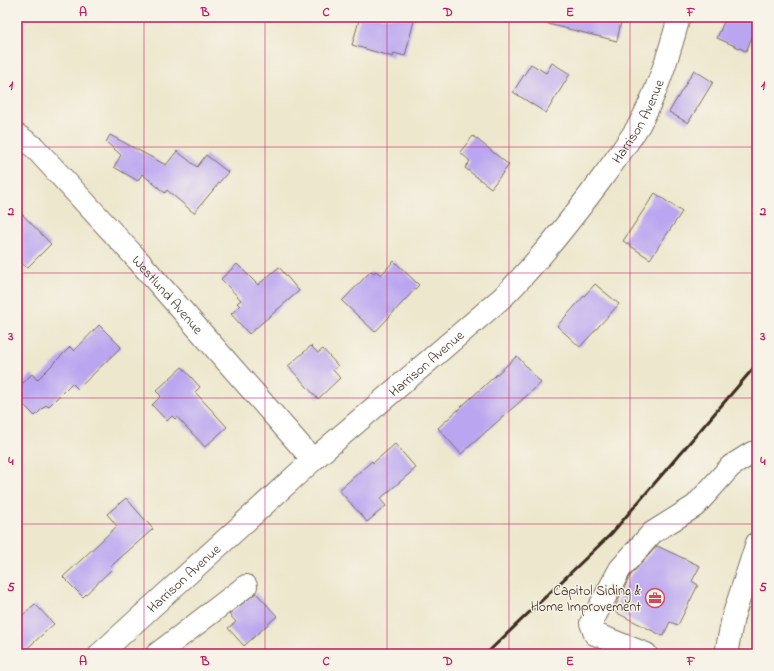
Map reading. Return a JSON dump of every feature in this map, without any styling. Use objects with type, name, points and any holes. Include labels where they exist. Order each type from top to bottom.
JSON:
[{"type":"street","name":"Harrison Avenue","points":[[100,654],[313,460],[503,297],[560,234],[626,146],[639,124],[653,93],[679,17]]},
{"type":"street","name":"Westlund Avenue","points":[[17,135],[34,148],[137,259],[313,460]]},
{"type":"street","points":[[646,654],[595,634],[590,623],[620,569],[652,532],[695,506],[731,466],[752,453],[757,456]]},
{"type":"street","points":[[726,654],[732,617],[751,580],[757,544]]},
{"type":"street","points":[[157,654],[246,586]]},
{"type":"building","points":[[360,17],[415,17],[405,56],[394,53],[393,57],[352,45]]},
{"type":"building","points":[[549,17],[622,17],[617,41],[548,24]]},
{"type":"building","points":[[726,17],[757,17],[757,26],[746,51],[717,38]]},
{"type":"building","points":[[552,63],[570,74],[546,113],[513,92],[531,64],[546,73]]},
{"type":"building","points":[[694,70],[713,82],[688,123],[669,112]]},
{"type":"building","points":[[110,135],[166,165],[177,151],[197,167],[206,155],[228,172],[194,213],[167,190],[165,193],[142,174],[138,181],[114,167],[121,155],[106,142]]},
{"type":"building","points":[[473,136],[509,165],[491,188],[465,168],[470,161],[460,152]]},
{"type":"building","points":[[655,193],[682,212],[650,259],[623,241]]},
{"type":"building","points":[[17,209],[51,244],[27,268],[17,259]]},
{"type":"building","points":[[394,261],[419,285],[375,332],[342,301],[371,271],[374,273],[376,271],[381,275]]},
{"type":"building","points":[[237,264],[258,285],[279,267],[299,291],[249,334],[231,314],[240,306],[237,303],[241,300],[221,279]]},
{"type":"building","points":[[595,284],[619,304],[580,347],[557,326]]},
{"type":"building","points":[[99,325],[121,347],[78,389],[72,383],[48,407],[46,405],[35,416],[17,398],[17,389],[32,374],[37,380],[70,347],[74,351]]},
{"type":"building","points":[[311,346],[318,353],[323,349],[338,366],[333,370],[340,378],[318,399],[288,366]]},
{"type":"building","points":[[517,356],[541,383],[461,454],[438,428]]},
{"type":"building","points":[[182,367],[200,387],[195,392],[227,427],[205,447],[177,417],[175,419],[172,416],[167,421],[152,405],[161,396],[156,391]]},
{"type":"building","points":[[395,444],[416,468],[380,499],[386,506],[367,522],[339,490],[372,461],[373,463]]},
{"type":"building","points":[[126,498],[153,529],[110,567],[112,569],[83,597],[63,577],[117,526],[107,514]]},
{"type":"building","name":"Capitol Siding & Home Improvement","points":[[657,546],[700,566],[692,581],[698,585],[678,625],[670,622],[663,636],[613,611],[630,576]]},
{"type":"building","points":[[256,593],[277,616],[244,646],[228,628],[236,622],[229,614]]},
{"type":"building","points":[[35,604],[54,624],[21,654],[17,654],[17,620]]},
{"type":"railway","points":[[486,654],[611,534],[757,364]]},
{"type":"place","name":"Capitol Siding & Home Improvement","points":[[655,598]]}]
